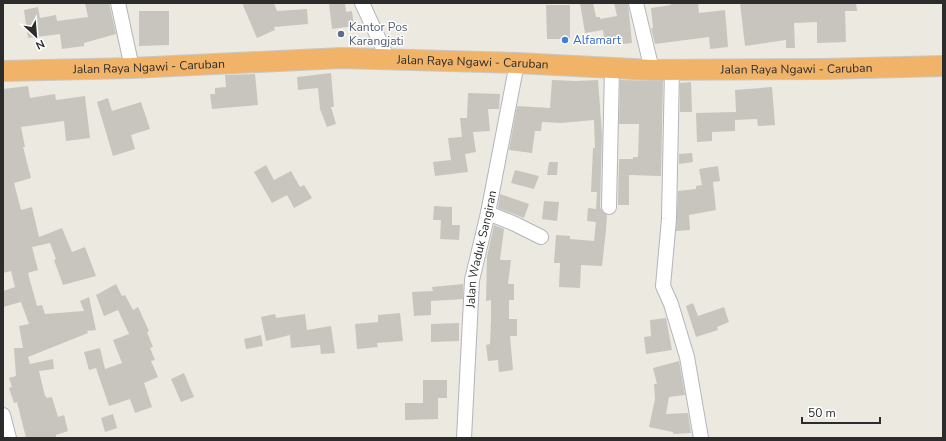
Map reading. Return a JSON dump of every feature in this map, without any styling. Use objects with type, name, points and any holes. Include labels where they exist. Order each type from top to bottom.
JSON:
[{"type":"highway","name":"Jalan Raya Ngawi - Caruban","points":[[3,71],[132,68],[341,58],[517,63],[652,70],[943,66]]},
{"type":"street","points":[[118,3],[132,68]]},
{"type":"street","points":[[362,3],[388,59]]},
{"type":"street","points":[[636,3],[652,70]]},
{"type":"street","name":"Jalan Waduk Sangiran","points":[[464,438],[472,280],[488,214],[517,63]]},
{"type":"street","points":[[609,207],[612,68]]},
{"type":"street","points":[[672,70],[669,219],[663,286],[671,304],[687,357],[701,438]]},
{"type":"street","points":[[488,214],[515,224],[540,237]]},
{"type":"street","points":[[3,415],[9,438]]},
{"type":"building","points":[[85,3],[109,3],[116,34],[84,43],[84,46],[62,49],[60,34],[28,38],[24,10],[38,7],[40,18],[56,15],[57,21],[88,17]]},
{"type":"building","points":[[242,3],[274,3],[277,11],[307,9],[308,24],[274,27],[275,30],[257,38]]},
{"type":"building","points":[[345,3],[346,12],[352,11],[354,26],[332,29],[329,4]]},
{"type":"building","points":[[580,3],[593,3],[596,17],[600,17],[600,19],[617,16],[614,3],[628,3],[632,43],[623,44],[622,36],[604,39],[603,30],[585,33]]},
{"type":"building","points":[[670,3],[698,3],[699,13],[725,10],[728,47],[710,49],[709,37],[655,44],[651,28],[653,28],[651,8],[671,5]]},
{"type":"building","points":[[740,3],[856,3],[857,11],[845,11],[846,42],[817,43],[817,22],[794,23],[795,48],[786,48],[786,40],[745,46]]},
{"type":"building","points":[[546,5],[570,5],[570,39],[547,39]]},
{"type":"building","points":[[139,11],[169,11],[169,45],[139,46]]},
{"type":"building","points":[[331,73],[334,107],[331,107],[336,124],[327,127],[320,109],[318,88],[298,90],[297,77]]},
{"type":"building","points":[[255,74],[258,105],[212,109],[210,94],[215,94],[215,88],[226,87],[225,75]]},
{"type":"building","points":[[552,80],[598,80],[602,134],[600,207],[607,215],[606,230],[602,266],[581,265],[580,288],[559,287],[560,263],[554,263],[556,235],[570,236],[570,239],[594,241],[596,222],[587,221],[588,208],[596,209],[597,192],[591,192],[593,148],[595,148],[594,120],[561,123],[542,122],[541,131],[535,131],[532,153],[509,150],[517,106],[550,108]]},
{"type":"building","points":[[620,80],[663,81],[661,176],[629,175],[629,205],[618,205],[619,159],[633,159],[633,157],[638,157],[639,124],[619,124]]},
{"type":"building","points":[[691,82],[692,112],[680,112],[680,83]]},
{"type":"building","points":[[28,86],[30,98],[55,94],[56,100],[85,96],[90,138],[66,141],[64,121],[21,127],[25,147],[23,147],[31,178],[14,183],[21,210],[32,207],[39,237],[62,228],[72,252],[85,247],[96,276],[63,285],[54,260],[56,259],[50,243],[32,247],[38,270],[28,273],[37,306],[42,305],[45,314],[84,311],[80,301],[89,297],[96,330],[87,331],[88,333],[28,357],[30,364],[53,359],[54,369],[39,371],[45,396],[47,398],[52,397],[58,417],[64,415],[68,431],[52,438],[26,438],[17,402],[14,403],[9,388],[12,387],[9,378],[16,376],[14,348],[23,348],[19,326],[29,324],[21,302],[3,307],[3,291],[15,287],[11,271],[3,273],[3,89]]},
{"type":"building","points":[[772,87],[775,125],[758,126],[757,119],[735,120],[735,131],[712,132],[712,141],[697,142],[696,113],[736,112],[735,90]]},
{"type":"building","points":[[468,93],[500,94],[499,109],[488,109],[490,131],[473,132],[476,152],[465,154],[468,172],[435,176],[433,162],[451,160],[448,138],[462,137],[460,118],[467,118]]},
{"type":"building","points":[[108,98],[112,111],[141,102],[150,129],[131,135],[135,149],[113,156],[97,102]]},
{"type":"building","points":[[692,153],[693,162],[679,164],[679,154]]},
{"type":"building","points":[[549,162],[558,162],[557,175],[547,175]]},
{"type":"building","points":[[266,165],[274,180],[291,171],[300,187],[304,185],[312,198],[294,208],[287,195],[272,203],[254,172]]},
{"type":"building","points":[[718,166],[720,181],[713,182],[716,210],[689,215],[690,230],[676,231],[678,191],[696,189],[696,186],[702,185],[699,169]]},
{"type":"building","points":[[515,170],[539,176],[534,189],[511,183]]},
{"type":"building","points":[[500,194],[529,204],[524,218],[498,208]]},
{"type":"building","points":[[544,201],[559,202],[557,221],[542,219]]},
{"type":"building","points":[[434,206],[452,207],[452,225],[460,225],[459,240],[440,239],[441,220],[433,220]]},
{"type":"building","points":[[494,225],[504,229],[500,260],[511,260],[508,284],[514,284],[514,300],[509,300],[509,319],[517,319],[517,336],[510,336],[513,370],[499,372],[498,360],[488,361],[486,345],[490,344],[491,320],[491,300],[486,301],[487,256]]},
{"type":"building","points":[[116,284],[122,296],[125,295],[133,310],[138,307],[149,331],[147,332],[153,347],[150,348],[155,360],[151,361],[158,377],[144,383],[152,407],[135,413],[130,399],[109,406],[96,368],[89,370],[84,352],[100,348],[105,369],[122,363],[113,340],[129,334],[118,310],[104,316],[96,295]]},
{"type":"building","points":[[463,284],[463,299],[431,301],[431,315],[414,316],[412,292],[433,291],[432,287]]},
{"type":"building","points":[[693,303],[698,316],[724,307],[729,322],[717,327],[718,330],[696,337],[686,306]]},
{"type":"building","points":[[400,313],[403,341],[377,343],[378,347],[357,349],[355,324],[378,322],[378,315]]},
{"type":"building","points":[[275,314],[276,318],[305,314],[307,330],[331,326],[335,353],[321,354],[320,345],[291,348],[290,335],[266,341],[261,317]]},
{"type":"building","points":[[666,318],[672,350],[646,354],[644,337],[651,336],[650,320]]},
{"type":"building","points":[[459,323],[459,341],[431,342],[431,324]]},
{"type":"building","points":[[261,335],[263,346],[246,349],[244,339]]},
{"type":"building","points":[[679,361],[685,395],[669,397],[666,414],[688,413],[691,433],[673,434],[673,432],[649,427],[655,399],[654,384],[657,384],[653,368]]},
{"type":"building","points":[[184,373],[194,397],[181,402],[171,379]]},
{"type":"building","points":[[423,380],[447,380],[447,398],[438,398],[438,419],[405,420],[405,403],[423,403]]},
{"type":"building","points":[[113,414],[117,428],[105,432],[101,418]]},
{"type":"place","name":"Kantor Pos Karangjati","points":[[341,34]]},
{"type":"place","name":"Alfamart","points":[[565,40]]}]
